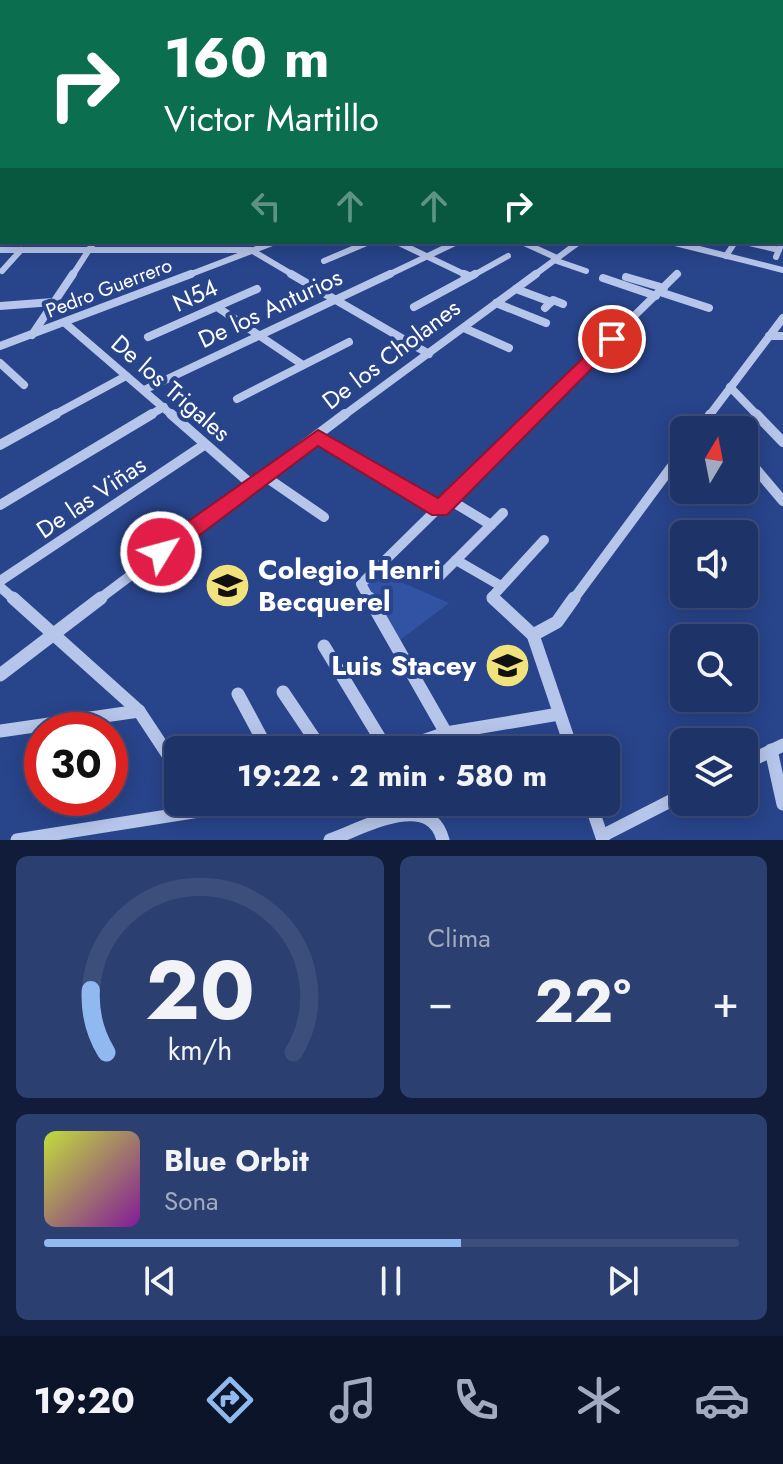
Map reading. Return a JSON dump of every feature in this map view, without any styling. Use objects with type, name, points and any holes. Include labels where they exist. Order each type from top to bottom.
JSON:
[{"type":"street","points":[[32,335],[93,244]]},
{"type":"street","name":"Pedro Guerrero","points":[[0,346],[269,244]]},
{"type":"street","points":[[324,261],[364,244]]},
{"type":"street","points":[[401,244],[469,276]]},
{"type":"street","name":"De los Anturios","points":[[144,390],[453,244]]},
{"type":"street","points":[[526,244],[586,271]]},
{"type":"street","name":"De los Cholanes","points":[[0,675],[263,475],[576,244]]},
{"type":"street","points":[[679,244],[783,270]]},
{"type":"street","points":[[726,256],[734,244]]},
{"type":"street","points":[[750,244],[777,254],[781,244]]},
{"type":"street","points":[[0,250],[235,246],[251,250],[429,354]]},
{"type":"street","points":[[2,271],[21,250]]},
{"type":"street","points":[[414,307],[508,256]]},
{"type":"street","points":[[446,733],[361,584],[677,274]]},
{"type":"street","points":[[626,277],[660,292]]},
{"type":"street","points":[[603,278],[709,308]]},
{"type":"street","name":"N54","points":[[148,337],[257,289]]},
{"type":"street","points":[[516,289],[548,305],[563,304]]},
{"type":"street","points":[[496,303],[546,323]]},
{"type":"street","points":[[0,309],[51,304]]},
{"type":"street","points":[[217,307],[303,365]]},
{"type":"street","points":[[710,415],[783,318]]},
{"type":"street","name":"De los Trigales","points":[[65,323],[251,484]]},
{"type":"street","points":[[464,328],[509,348]]},
{"type":"street","points":[[769,336],[783,336]]},
{"type":"street","points":[[237,399],[349,342]]},
{"type":"street","points":[[0,363],[24,385]]},
{"type":"street","points":[[0,445],[126,376]]},
{"type":"street","points":[[730,387],[783,442]]},
{"type":"street","points":[[0,505],[164,407]]},
{"type":"street","points":[[318,437],[440,509]]},
{"type":"street","name":"De las Viñas","points":[[0,584],[204,445]]},
{"type":"street","points":[[533,635],[557,622],[670,469]]},
{"type":"street","points":[[758,472],[783,501]]},
{"type":"street","points":[[263,475],[324,517]]},
{"type":"street","points":[[458,505],[491,525]]},
{"type":"street","points":[[438,578],[503,513]]},
{"type":"street","points":[[544,540],[493,595],[494,600],[533,635],[567,736]]},
{"type":"street","points":[[456,560],[501,586]]},
{"type":"street","points":[[0,584],[139,711],[164,749]]},
{"type":"street","points":[[324,646],[379,736]]},
{"type":"street","points":[[283,692],[313,736]]},
{"type":"street","points":[[238,694],[260,736]]},
{"type":"street","points":[[0,731],[139,711]]},
{"type":"street","points":[[437,736],[559,714]]},
{"type":"street","points":[[758,757],[777,748],[783,804]]},
{"type":"street","points":[[595,816],[602,838],[670,802]]},
{"type":"street","points":[[330,840],[405,813],[415,813],[431,820],[442,832],[443,840]]},
{"type":"street","points":[[17,840],[82,835],[164,814]]},
{"type":"shaded area","points":[[385,575],[449,603],[395,644],[361,584]]},
{"type":"place","name":"Colegio Henri Becquerel","points":[[227,585]]},
{"type":"place","name":"Luis Stacey","points":[[507,665]]},
{"type":"route","points":[[161,552],[318,437],[440,509],[612,339]]}]
